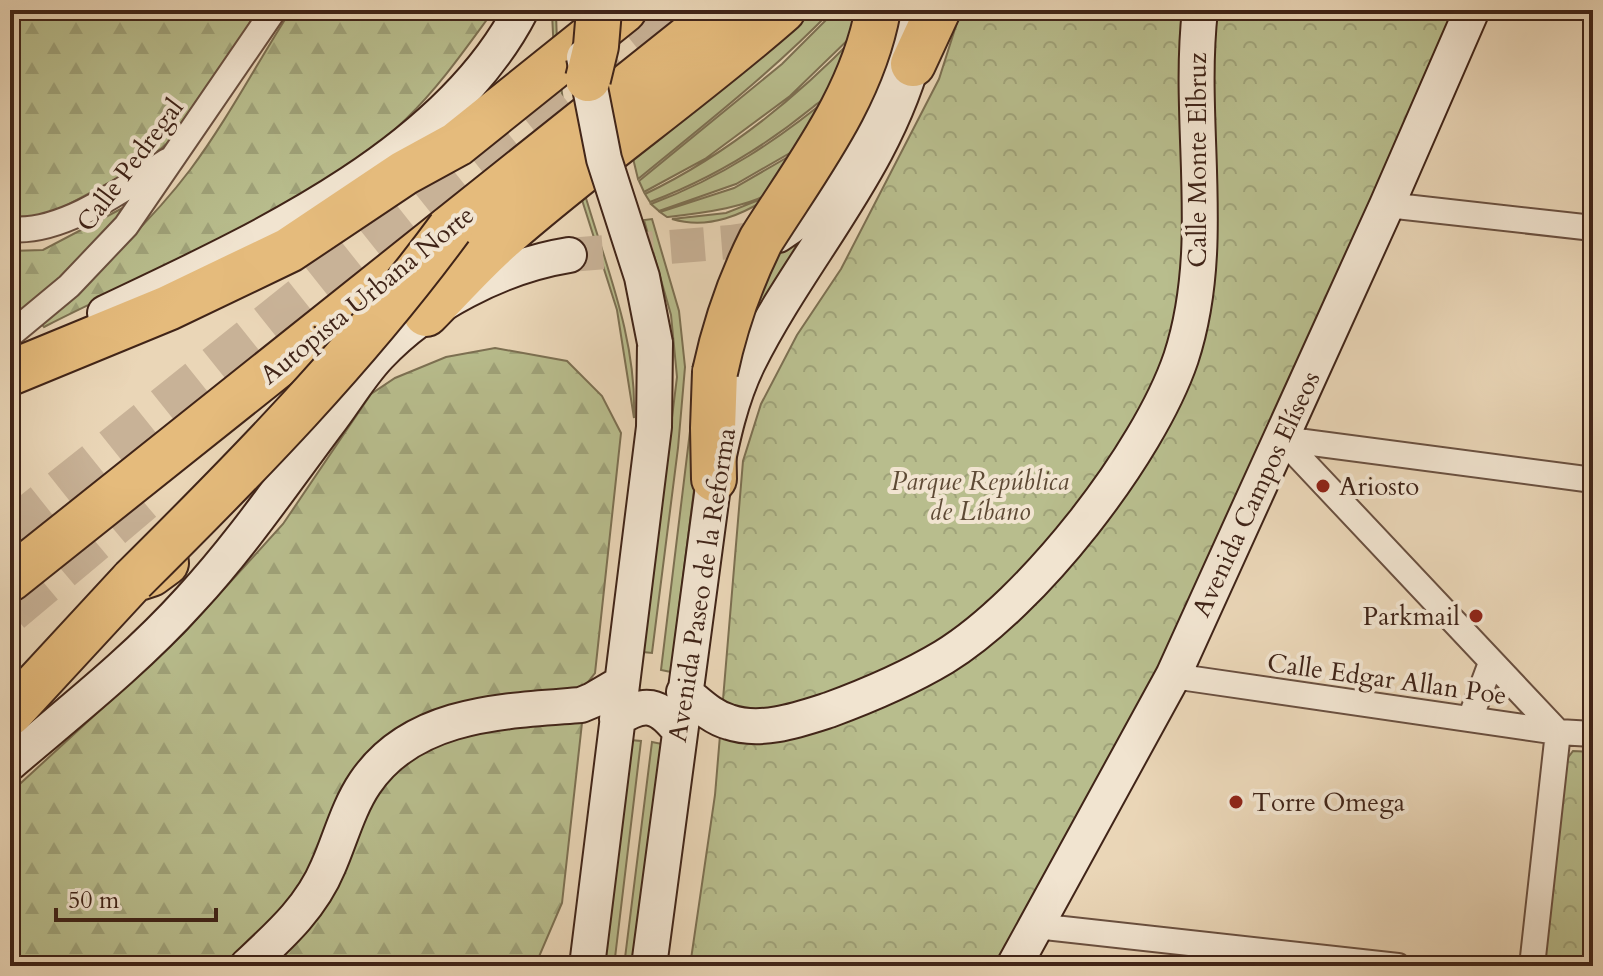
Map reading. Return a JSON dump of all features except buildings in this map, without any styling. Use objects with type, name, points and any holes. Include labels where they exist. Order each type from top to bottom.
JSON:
[{"type":"highway","points":[[588,79],[596,46],[598,10]]},
{"type":"highway","points":[[404,173],[472,108],[598,10]]},
{"type":"highway","points":[[10,373],[113,332],[259,266],[314,235],[404,173],[457,144],[624,10]]},
{"type":"highway","name":"Autopista Urbana Norte","points":[[10,546],[683,10]]},
{"type":"highway","name":"Autopista Urbana Norte","points":[[10,579],[723,10]]},
{"type":"highway","points":[[426,314],[500,239],[733,54],[783,10]]},
{"type":"highway","points":[[714,479],[732,368],[729,314],[761,240],[838,118],[866,55],[878,10]]},
{"type":"highway","points":[[901,64],[938,10]]},
{"type":"highway","points":[[10,713],[133,580],[254,460],[375,326],[450,228]]},
{"type":"highway","points":[[133,580],[151,574],[168,561],[350,373],[368,359],[379,355]]},
{"type":"highway","points":[[223,507],[254,460]]},
{"type":"main road","points":[[10,366],[31,347],[239,248],[295,219],[351,182],[408,140],[467,86],[521,10]]},
{"type":"main road","points":[[580,10],[580,37],[604,159],[650,309],[656,370],[654,427],[587,966]]},
{"type":"main road","points":[[732,368],[834,225],[895,114],[901,64],[900,10]]},
{"type":"main road","points":[[778,235],[795,224],[827,188],[901,64],[925,10]]},
{"type":"main road","name":"Calle Monte Elbruz","points":[[684,692],[716,717],[730,723],[764,725],[787,722],[839,706],[911,674],[944,656],[1006,607],[1062,548],[1111,485],[1155,417],[1169,387],[1181,357],[1196,296],[1201,236],[1196,51],[1200,10]]},
{"type":"main road","name":"Avenida Campos Elíseos","points":[[1014,966],[1173,676],[1472,10]]},
{"type":"main road","points":[[10,763],[105,682],[188,603],[246,533],[379,355],[426,314],[514,268],[569,255]]},
{"type":"main road","name":"Avenida Paseo de la Reforma","points":[[649,966],[714,479]]},
{"type":"main road","points":[[247,966],[303,910],[328,869],[364,784],[400,745],[476,715],[500,710],[581,705],[622,683]]},
{"type":"main road","points":[[617,719],[634,708],[651,707],[666,715],[679,730]]},
{"type":"street","name":"Calle Pedregal","points":[[10,335],[69,286],[126,226],[274,10]]},
{"type":"street","points":[[10,229],[39,229],[71,216],[113,195],[175,155]]},
{"type":"street","points":[[1387,205],[1593,228]]},
{"type":"street","points":[[1282,439],[1593,480]]},
{"type":"street","points":[[1282,439],[1558,732],[1532,966]]},
{"type":"street","points":[[1470,719],[1491,663]]},
{"type":"street","name":"Calle Edgar Allan Poe","points":[[1173,676],[1558,732],[1593,734]]},
{"type":"street","points":[[1036,926],[1398,966]]},
{"type":"green space","points":[[10,10],[258,10],[181,132],[131,171],[47,216],[10,217]]},
{"type":"green space","points":[[291,10],[494,10],[452,66],[406,119],[366,154],[324,184],[233,236],[44,327],[40,322],[138,230],[190,170]]},
{"type":"green space","points":[[797,10],[832,10],[762,76],[638,179],[631,150]]},
{"type":"green space","points":[[836,10],[862,10],[856,32],[790,96],[705,159],[644,192],[639,181],[782,64]]},
{"type":"green space","name":"Parque República de Líbano","points":[[961,10],[1466,10],[1159,672],[998,966],[690,966],[715,795],[743,461],[761,404],[797,335],[841,269],[939,79]]},
{"type":"green space","points":[[552,13],[556,13],[560,77],[570,140],[624,327],[630,357],[634,418],[617,310],[569,159],[561,120]]},
{"type":"green space","points":[[856,36],[843,75],[829,95],[775,136],[735,161],[693,184],[650,202],[645,194],[703,162],[758,124],[809,82]]},
{"type":"green space","points":[[837,91],[809,142],[736,184],[659,211],[651,204],[702,182],[749,156]]},
{"type":"green space","points":[[807,146],[781,183],[756,200],[693,214],[667,217],[660,212],[734,188]]},
{"type":"green space","points":[[774,194],[725,218],[699,223],[672,219],[726,213]]},
{"type":"green space","points":[[136,201],[73,271],[10,325],[10,251],[43,250]]},
{"type":"green space","points":[[821,216],[740,339],[761,261]]},
{"type":"green space","points":[[652,219],[679,311],[685,367],[652,653],[643,652],[677,377],[671,315],[644,220]]},
{"type":"green space","points":[[495,348],[567,361],[602,396],[621,433],[595,673],[584,687],[506,696],[431,717],[380,741],[343,787],[328,832],[296,896],[234,966],[10,966],[10,793],[183,634],[283,524],[371,394],[395,378],[446,357]]},
{"type":"green space","points":[[695,390],[696,474],[671,672],[661,670]]},
{"type":"green space","points":[[583,714],[562,903],[535,966],[273,966],[316,915],[366,796],[405,755],[454,738]]},
{"type":"green space","points":[[630,740],[641,741],[614,966],[603,966]]},
{"type":"green space","points":[[652,742],[662,744],[634,966],[624,966]]},
{"type":"green space","points":[[1573,751],[1593,752],[1593,966],[1542,966],[1567,759]]},
{"type":"tunnel","points":[[10,532],[663,10]]},
{"type":"tunnel","points":[[569,255],[731,242],[778,235]]},
{"type":"tunnel","points":[[10,611],[142,500]]},
{"type":"place","name":"Ariosto","points":[[1323,486]]},
{"type":"place","name":"Parkmail","points":[[1476,616]]},
{"type":"place","name":"Torre Omega","points":[[1236,802]]}]
